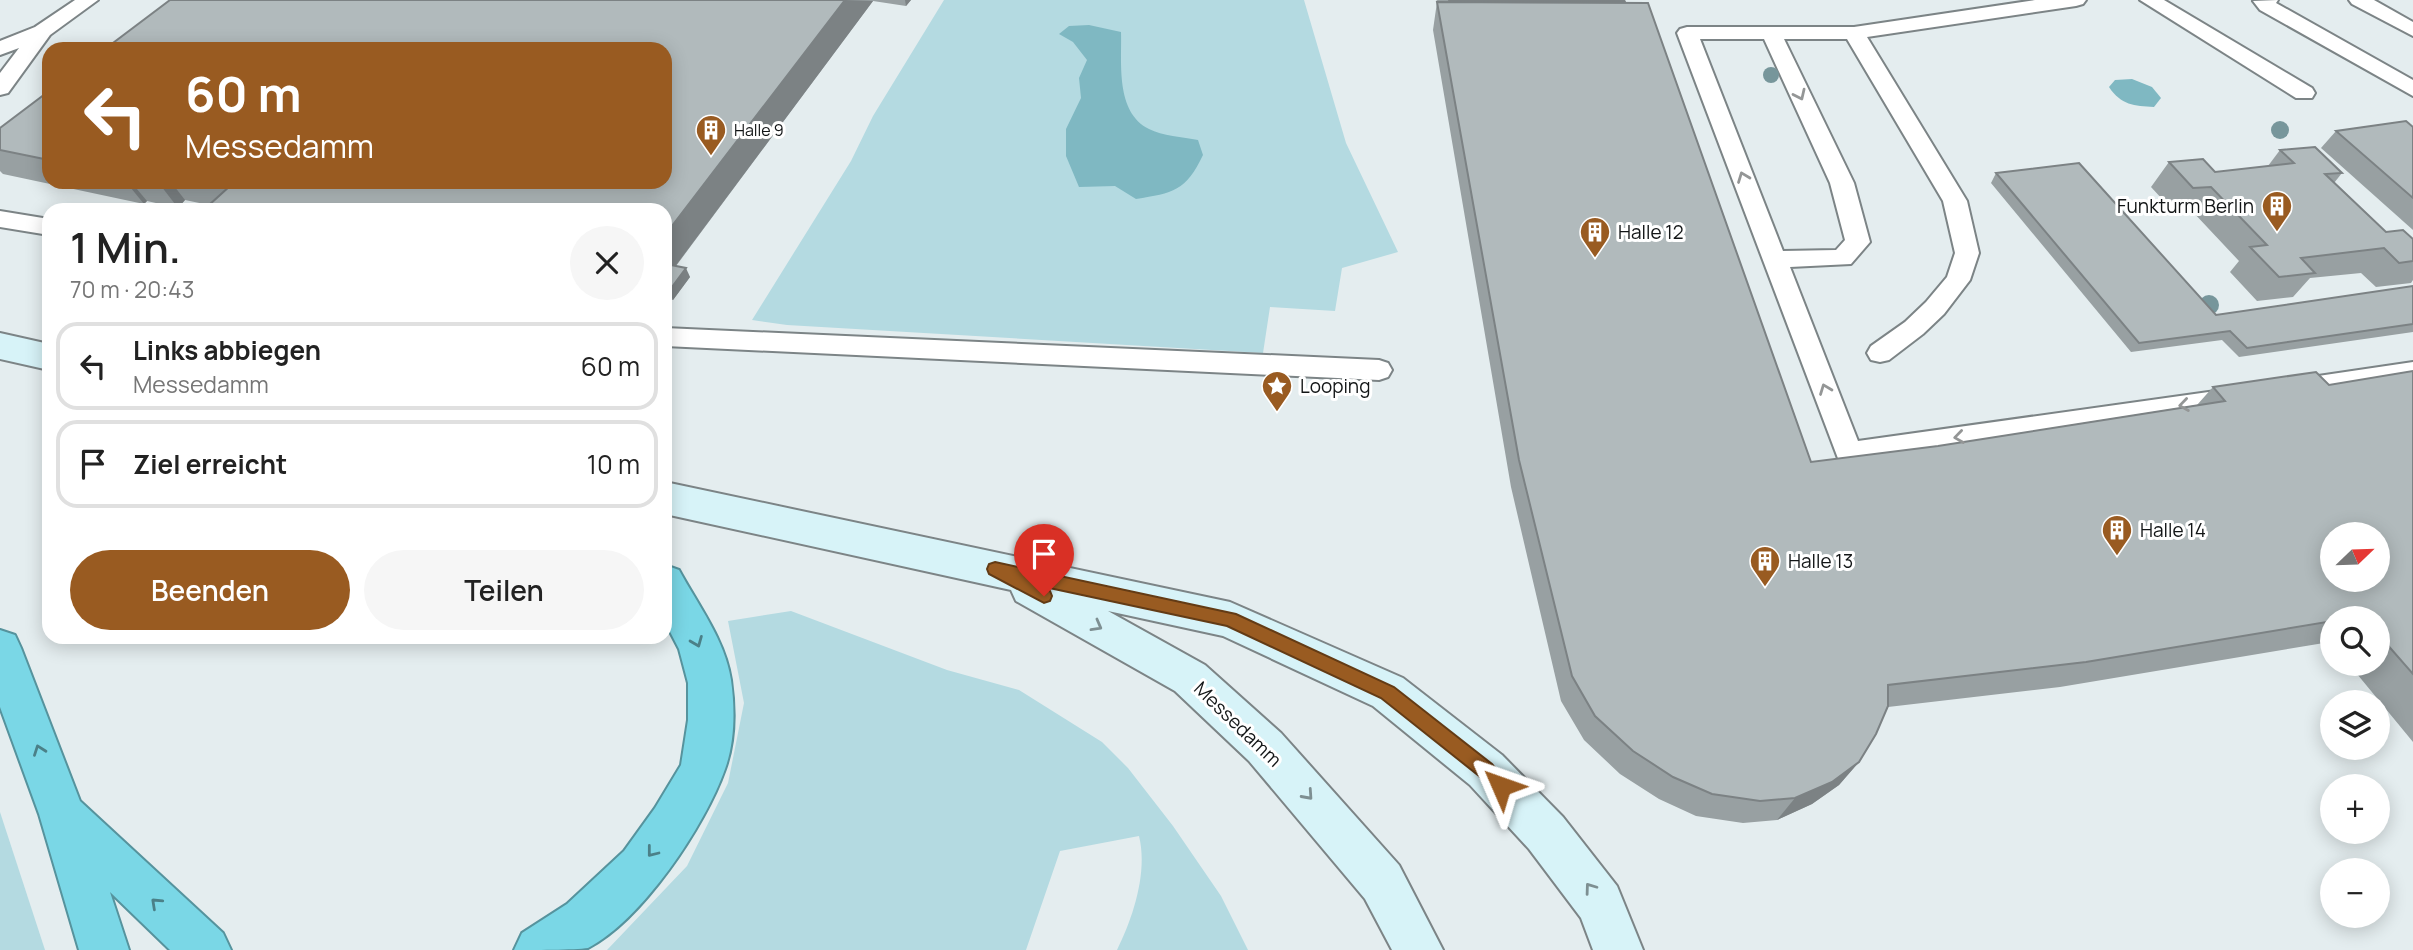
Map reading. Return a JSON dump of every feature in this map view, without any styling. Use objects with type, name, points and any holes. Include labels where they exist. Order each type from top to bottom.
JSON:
[{"type":"highway","points":[[539,950],[566,936],[621,892],[671,828],[703,767],[710,716],[708,673],[695,635],[672,594]]},
{"type":"highway","points":[[0,648],[62,814],[104,950]]},
{"type":"highway","points":[[62,814],[206,950]]},
{"type":"main road","points":[[0,346],[42,356]]},
{"type":"main road","name":"Messedamm","points":[[672,500],[1230,620],[1388,692],[1486,770],[1546,833],[1600,903],[1618,950]]},
{"type":"main road","name":"Messedamm","points":[[995,569],[1190,678],[1265,747],[1331,820],[1382,882],[1418,950]]},
{"type":"lane","points":[[0,49],[43,31],[88,0]]},
{"type":"lane","points":[[2076,0],[1854,33],[1688,33],[1849,453],[2413,372]]},
{"type":"lane","points":[[2150,0],[2304,93]]},
{"type":"lane","points":[[2268,0],[2263,1],[2267,6],[2413,88]]},
{"type":"lane","points":[[2359,0],[2413,30]]},
{"type":"lane","points":[[0,88],[43,31]]},
{"type":"lane","points":[[1771,33],[1842,183],[1858,242],[1842,258],[1775,259]]},
{"type":"lane","points":[[1854,33],[1955,201],[1967,253],[1958,279],[1936,309],[1880,353]]},
{"type":"lane","points":[[0,219],[42,226]]},
{"type":"lane","points":[[672,337],[1379,370]]},
{"type":"shaded area","points":[[944,0],[1304,0],[1346,143],[1398,252],[1342,268],[1335,311],[1270,307],[1263,353],[787,325],[752,320],[851,161],[873,116]]},
{"type":"shaded area","points":[[1089,25],[1121,32],[1121,71],[1125,99],[1138,121],[1160,133],[1198,140],[1203,155],[1191,176],[1177,188],[1160,195],[1136,199],[1115,186],[1079,187],[1066,156],[1066,129],[1081,98],[1079,78],[1087,60],[1073,42],[1059,34],[1069,26]]},
{"type":"shaded area","points":[[2132,79],[2152,87],[2161,98],[2154,107],[2128,103],[2118,98],[2109,87],[2115,80]]},
{"type":"shaded area","points":[[791,611],[947,670],[1019,690],[1102,742],[1128,768],[1173,826],[1221,896],[1248,950],[1117,950],[1128,924],[1140,879],[1142,864],[1139,836],[1060,851],[1026,950],[607,950],[687,866],[728,783],[744,703],[728,621]]},
{"type":"shaded area","points":[[0,812],[45,950],[0,950]]},
{"type":"building","name":"Halle 9","points":[[170,0],[845,0],[672,226],[672,203],[211,203],[227,189],[672,189],[672,42],[114,42]]},
{"type":"building","points":[[1449,0],[1624,0],[1625,2],[1450,2]]},
{"type":"building","points":[[1437,2],[1648,3],[1811,462],[1938,446],[2225,401],[2213,387],[2316,372],[2329,385],[2413,371],[2413,674],[2390,648],[2390,606],[2320,606],[2320,623],[2086,662],[1888,685],[1888,706],[1876,734],[1859,762],[1832,782],[1795,798],[1760,801],[1712,794],[1673,777],[1633,751],[1595,716],[1572,676],[1519,460]]},
{"type":"building","points":[[42,96],[42,159],[0,150],[0,128]]},
{"type":"building","points":[[2406,121],[2413,127],[2413,198],[2336,131]]},
{"type":"building","points":[[2315,147],[2342,173],[2325,174],[2386,232],[2403,230],[2413,239],[2413,261],[2399,263],[2384,248],[2301,258],[2315,273],[2279,277],[2250,247],[2267,245],[2211,187],[2193,188],[2169,162],[2203,159],[2215,172],[2294,163],[2280,150]]},
{"type":"building","points":[[2079,163],[2216,315],[2413,286],[2413,324],[2247,348],[2230,331],[2139,343],[1996,173]]},
{"type":"building","points":[[672,265],[686,268],[672,287]]},
{"type":"place","name":"Halle 9","points":[[711,157]]},
{"type":"place","name":"Funkturm Berlin","points":[[2277,233]]},
{"type":"place","name":"Halle 12","points":[[1595,259]]},
{"type":"place","name":"Looping","points":[[1277,413]]},
{"type":"place","name":"Halle 14","points":[[2117,557]]},
{"type":"place","name":"Halle 13","points":[[1765,588]]},
{"type":"route","points":[[1044,596],[995,569],[1230,620],[1388,692],[1486,770],[1501,786]]}]
